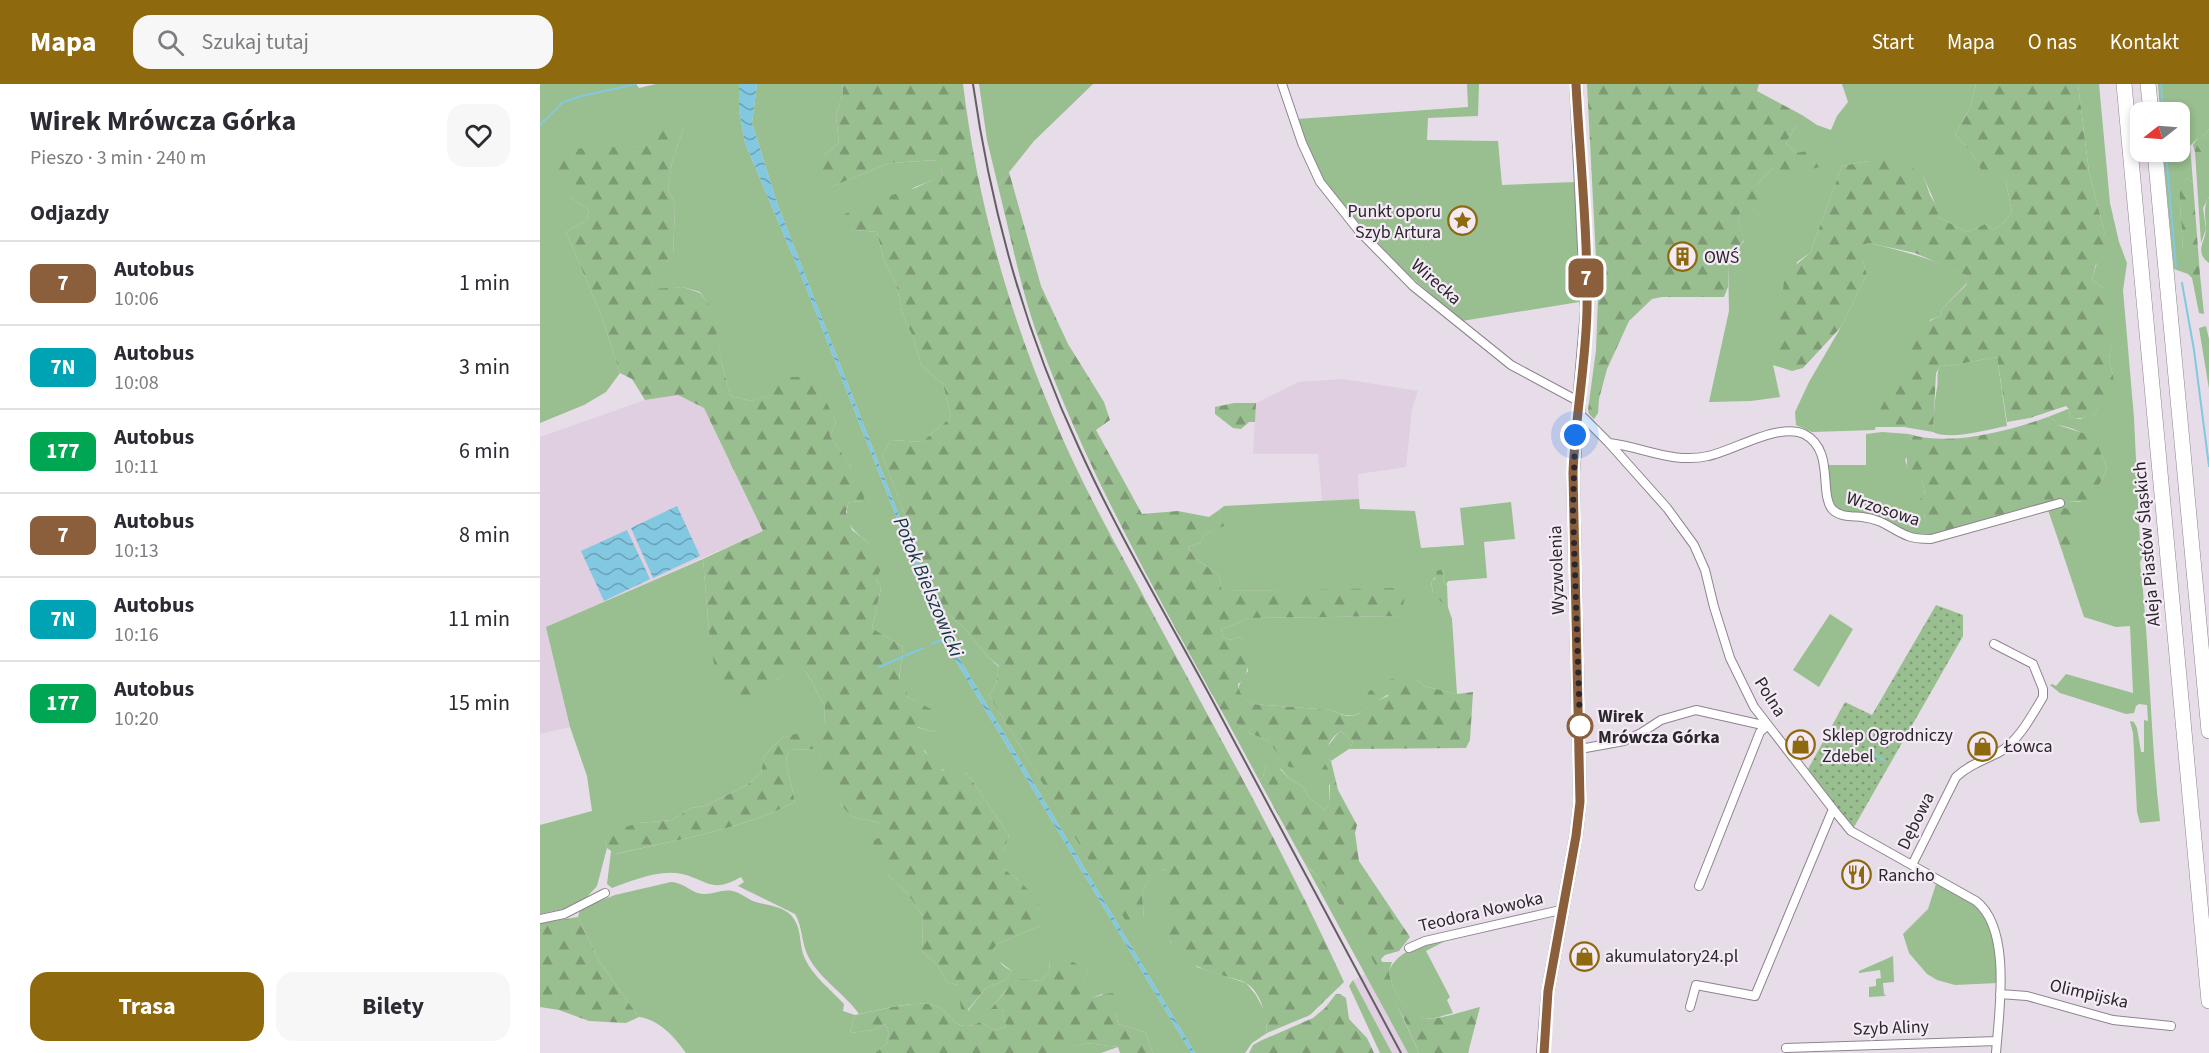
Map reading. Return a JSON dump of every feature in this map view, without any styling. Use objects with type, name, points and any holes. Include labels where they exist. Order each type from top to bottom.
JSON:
[{"type":"highway","name":"Aleja Piastów Śląskich","points":[[2124,84],[2209,1001]]},
{"type":"highway","points":[[2148,84],[2150,102]]},
{"type":"highway","points":[[2156,162],[2209,731]]},
{"type":"street","name":"Wirecka","points":[[1282,84],[1302,143],[1320,182],[1359,231],[1413,286],[1511,365],[1578,406]]},
{"type":"street","name":"Wyzwolenia","points":[[1544,1053],[1548,991],[1579,821],[1580,749],[1573,473],[1585,338],[1586,275],[1576,84]]},
{"type":"street","name":"Polna","points":[[1578,406],[1667,508],[1694,545],[1705,570],[1730,658],[1754,707],[1833,809],[1851,831],[1985,908],[1991,918],[1998,941],[2000,994],[1996,1053]]},
{"type":"street","name":"Wrzosowa","points":[[1609,443],[1659,456],[1690,459],[1709,456],[1758,438],[1795,431],[1812,440],[1820,452],[1825,468],[1829,503],[1833,510],[1839,514],[1877,520],[1910,537],[1931,539],[2060,503]]},
{"type":"street","name":"Dębowa","points":[[1912,865],[1956,777],[1968,766],[2000,752],[2023,729],[2043,697],[2043,689],[2034,664],[1994,644]]},
{"type":"street","points":[[1580,749],[1624,741],[1661,720],[1696,710],[1767,726]]},
{"type":"street","points":[[1699,886],[1760,732],[1767,726]]},
{"type":"street","points":[[1690,1007],[1696,985],[1755,996],[1833,809]]},
{"type":"street","points":[[540,919],[564,914],[605,893]]},
{"type":"street","name":"Teodora Nowoka","points":[[1409,948],[1425,941],[1562,911]]},
{"type":"street","name":"Olimpijska","points":[[2000,994],[2036,998],[2113,1020],[2171,1026]]},
{"type":"street","name":"Szyb Aliny","points":[[1786,1048],[1997,1041]]},
{"type":"shaded area","points":[[1343,379],[1418,391],[1412,409],[1406,467],[1358,474],[1359,499],[1322,501],[1318,454],[1253,454],[1256,403],[1298,382]]},
{"type":"shaded area","points":[[678,395],[704,408],[763,531],[547,627],[570,727],[540,734],[540,437],[645,400]]},
{"type":"shaded area","points":[[1365,974],[1408,1053],[1392,1053],[1353,980]]},
{"type":"green space","points":[[540,84],[636,84],[639,88],[656,84],[739,84],[739,110],[745,143],[805,285],[947,646],[1191,1053],[1153,1053],[1145,1032],[1118,1024],[1116,1013],[1102,994],[1087,1000],[1077,999],[1088,971],[1063,962],[1049,961],[1050,971],[1041,981],[1023,980],[1007,989],[992,1008],[1002,1009],[1006,1027],[995,1030],[980,1022],[963,1026],[936,1006],[928,1004],[903,1005],[859,1014],[814,966],[806,953],[795,914],[738,886],[744,882],[741,877],[723,885],[716,885],[682,874],[664,873],[646,876],[612,888],[607,884],[611,851],[616,854],[730,827],[795,802],[786,761],[789,750],[816,749],[841,805],[852,817],[881,823],[887,835],[887,874],[907,893],[923,916],[922,951],[938,966],[947,982],[958,985],[968,1011],[986,988],[1006,980],[1012,971],[997,960],[993,949],[999,943],[1040,926],[1018,880],[1003,868],[1003,853],[1009,835],[966,772],[960,780],[945,771],[928,756],[914,734],[917,727],[933,732],[936,730],[936,712],[906,696],[899,680],[903,647],[872,628],[881,588],[876,579],[869,543],[854,530],[847,515],[849,501],[864,502],[851,467],[830,436],[836,422],[826,403],[803,377],[772,395],[751,401],[731,396],[723,369],[711,308],[700,292],[683,287],[653,290],[650,272],[673,257],[675,205],[668,189],[672,162],[683,129],[638,146],[606,149],[570,197],[589,210],[587,220],[566,232],[603,320],[620,373],[606,392],[584,405],[540,423]]},
{"type":"green space","points":[[757,84],[842,84],[843,92],[836,116],[839,143],[824,155],[831,187],[889,163],[938,160],[943,176],[915,187],[842,232],[855,230],[877,232],[884,261],[896,283],[903,316],[914,339],[921,365],[943,384],[951,417],[922,442],[891,440],[882,455],[940,606],[968,632],[999,667],[996,684],[989,695],[1127,922],[1144,918],[1142,893],[1151,872],[1166,869],[1166,925],[1170,942],[1197,967],[1246,983],[1256,995],[1265,1012],[1267,1033],[1252,1043],[1245,1053],[1195,1053],[947,638],[777,203],[752,123]]},
{"type":"green space","points":[[842,84],[963,84],[977,169],[996,253],[1022,336],[1064,442],[1088,492],[1276,843],[1344,982],[1310,1015],[1267,1033],[1262,1005],[1251,987],[1242,981],[1196,966],[1182,957],[1171,943],[1166,927],[1165,869],[1151,873],[1142,893],[1144,918],[1138,922],[1127,923],[989,695],[996,684],[999,666],[940,606],[882,455],[891,440],[922,442],[951,417],[943,384],[921,365],[914,339],[903,316],[896,283],[884,261],[877,232],[855,230],[842,233],[835,219],[872,201],[915,188],[943,175],[937,160],[889,163],[831,187],[821,170],[824,155],[839,143],[836,116],[843,92]]},
{"type":"green space","points":[[979,84],[1093,84],[1034,141],[998,186],[987,140]]},
{"type":"green space","points":[[1467,84],[1479,84],[1478,116],[1428,118],[1427,140],[1498,141],[1502,185],[1575,182],[1579,302],[1462,321],[1403,270],[1328,190],[1297,119],[1468,107]]},
{"type":"green space","points":[[1587,84],[1759,84],[1757,91],[1802,115],[1786,143],[1796,153],[1808,151],[1819,167],[1789,176],[1773,168],[1758,183],[1767,200],[1760,215],[1744,203],[1738,219],[1744,240],[1728,262],[1728,287],[1724,297],[1652,299],[1629,321],[1607,369],[1599,399],[1598,413],[1594,419],[1588,410],[1596,350],[1598,297]]},
{"type":"green space","points":[[1842,84],[1976,84],[1971,106],[1955,134],[1972,153],[1985,176],[2002,174],[2006,182],[2012,213],[1993,230],[1985,224],[1967,232],[1938,217],[1923,175],[1868,161],[1842,166],[1810,253],[1797,262],[1773,365],[1780,397],[1751,401],[1709,402],[1729,311],[1728,262],[1744,241],[1738,219],[1744,202],[1760,215],[1758,183],[1773,168],[1796,153],[1786,143],[1802,115],[1817,125],[1831,130],[1837,116],[1848,102]]},
{"type":"green space","points":[[1976,84],[2078,84],[2089,172],[2105,234],[2103,258],[2096,264],[2092,280],[2103,288],[2109,300],[2111,344],[2109,360],[2114,389],[2107,402],[2099,407],[2095,414],[2088,417],[2069,417],[2070,410],[2066,406],[2030,418],[2007,422],[1997,357],[1949,366],[1941,365],[1936,373],[1933,432],[1904,427],[1875,427],[1885,400],[1912,361],[1907,353],[1916,335],[1928,322],[1941,316],[1942,309],[1967,284],[1965,275],[1915,253],[1869,243],[1863,245],[1863,262],[1867,274],[1841,327],[1803,368],[1792,371],[1773,365],[1785,274],[1810,253],[1842,166],[1868,161],[1872,155],[1899,160],[1923,175],[1938,209],[1938,217],[1967,232],[1985,224],[1993,230],[2002,224],[2012,213],[2006,182],[2002,175],[1985,177],[1972,153],[1955,134],[1971,106]]},
{"type":"green space","points":[[2078,84],[2099,84],[2110,203],[2119,242],[2127,263],[2123,290],[2134,418],[2140,542],[2145,552],[2140,562],[2160,821],[2140,823],[2137,812],[2133,733],[2130,721],[2134,722],[2137,728],[2141,752],[2144,752],[2144,720],[2148,721],[2147,705],[2139,704],[2134,713],[2126,714],[2060,693],[2050,685],[2056,686],[2066,674],[2133,693],[2130,626],[2116,627],[2084,617],[2063,554],[2070,554],[2062,507],[2064,502],[2080,502],[2099,486],[2107,468],[2090,439],[2076,430],[2058,425],[2048,417],[2068,409],[2070,409],[2069,417],[2080,419],[2095,414],[2114,379],[2109,360],[2111,344],[2103,288],[2092,280],[2105,234],[2089,172]]},
{"type":"green space","points":[[2158,84],[2209,84],[2209,129],[2202,138],[2198,138],[2190,146],[2190,102],[2159,102]]},
{"type":"green space","points":[[656,118],[683,129],[672,162],[668,189],[675,205],[673,257],[651,272],[653,289],[683,287],[700,293],[712,308],[723,369],[731,396],[751,401],[771,395],[783,377],[803,377],[815,386],[829,388],[826,401],[836,422],[830,436],[856,476],[865,502],[849,501],[846,512],[852,530],[869,543],[881,569],[876,579],[881,588],[872,628],[903,647],[899,679],[909,684],[906,696],[937,712],[940,718],[933,732],[918,727],[914,734],[926,742],[924,751],[929,756],[937,754],[943,757],[942,770],[953,773],[960,779],[966,772],[1009,835],[1003,853],[1003,868],[1031,893],[1041,909],[1040,926],[999,943],[993,949],[1000,962],[1012,971],[1006,980],[986,988],[967,1011],[961,1009],[958,985],[947,982],[938,966],[922,951],[923,916],[907,893],[887,874],[872,851],[874,840],[886,835],[881,823],[852,817],[841,805],[816,763],[816,749],[789,750],[786,761],[795,802],[774,812],[730,827],[615,854],[607,848],[605,840],[611,831],[639,823],[672,820],[691,808],[705,806],[747,785],[761,773],[764,756],[782,738],[824,725],[825,707],[807,673],[798,663],[777,680],[769,698],[758,698],[746,706],[719,697],[709,631],[703,559],[763,531],[704,408],[678,395],[645,400],[632,379],[620,373],[603,320],[566,232],[587,220],[589,210],[570,197],[544,165],[567,149],[638,146]]},
{"type":"green space","points":[[2209,129],[2209,152],[2195,152],[2193,145]]},
{"type":"green space","points":[[2190,146],[2193,183],[2187,178],[2179,190],[2183,250],[2198,277],[2200,275],[2204,314],[2199,313],[2192,278],[2174,269],[2164,162],[2190,162]]},
{"type":"green space","points":[[2195,152],[2209,152],[2209,197],[2203,208],[2206,229],[2201,243]]},
{"type":"green space","points":[[1009,172],[1041,286],[1068,344],[1104,402],[1110,420],[1096,430],[1142,514],[1178,511],[1209,517],[1219,510],[1224,526],[1205,534],[1200,543],[1188,547],[1195,558],[1219,575],[1222,591],[1403,588],[1403,616],[1249,618],[1221,630],[1223,637],[1229,640],[1241,637],[1247,662],[1246,674],[1238,684],[1242,696],[1253,704],[1332,710],[1342,715],[1352,716],[1360,713],[1362,692],[1372,690],[1379,700],[1388,696],[1389,680],[1401,676],[1415,678],[1424,686],[1457,694],[1473,692],[1470,740],[1466,748],[1349,749],[1353,742],[1341,731],[1332,739],[1321,757],[1307,769],[1289,767],[1267,740],[1249,733],[1231,719],[1226,719],[1126,535],[1080,441],[1060,393],[1028,306],[998,186]]},
{"type":"green space","points":[[2187,178],[2193,183],[2200,275],[2198,277],[2194,277],[2183,250],[2179,190],[2181,182]]},
{"type":"green space","points":[[2209,197],[2209,263],[2201,251],[2206,229],[2205,209]]},
{"type":"green space","points":[[1869,243],[1941,264],[1965,275],[1967,283],[1942,309],[1941,316],[1930,320],[1913,360],[1881,411],[1875,430],[1812,432],[1796,425],[1795,412],[1867,274],[1863,262],[1863,245]]},
{"type":"green space","points":[[2206,326],[2209,339],[2209,389],[2199,328]]},
{"type":"green space","points":[[1997,357],[2007,426],[1959,435],[1933,432],[1938,373],[1941,365],[1949,366]]},
{"type":"green space","points":[[1234,403],[1256,403],[1255,422],[1249,422],[1241,429],[1233,428],[1215,414],[1215,407]]},
{"type":"green space","points":[[2048,417],[2058,425],[2083,433],[2097,444],[2107,468],[2099,486],[2100,495],[2094,501],[2064,502],[2062,507],[2070,510],[2078,540],[2070,554],[2063,554],[2048,510],[1934,536],[1927,527],[1923,510],[1919,508],[1919,500],[1925,495],[1922,478],[1918,476],[1910,479],[1908,476],[1906,451],[1915,443],[1909,434],[1942,439],[1979,436]]},
{"type":"green space","points":[[1882,432],[1909,434],[1916,443],[1905,460],[1909,471],[1922,477],[1925,495],[1924,516],[1934,536],[1908,533],[1877,517],[1842,513],[1834,507],[1827,465],[1866,465],[1866,434]]},
{"type":"green space","points":[[1359,499],[1360,509],[1415,511],[1421,548],[1464,545],[1460,508],[1511,502],[1515,539],[1484,542],[1487,578],[1448,581],[1446,585],[1443,581],[1443,569],[1431,582],[1433,593],[1443,593],[1452,619],[1457,694],[1424,686],[1415,678],[1379,700],[1362,701],[1360,713],[1349,716],[1332,710],[1253,704],[1240,693],[1239,689],[1248,671],[1241,637],[1229,640],[1223,637],[1221,630],[1249,618],[1402,616],[1403,589],[1222,591],[1219,575],[1195,558],[1188,547],[1200,543],[1205,534],[1223,526],[1219,510],[1224,506]]},
{"type":"green space","points":[[703,559],[709,631],[777,680],[798,662],[807,673],[825,707],[824,726],[782,738],[764,756],[761,773],[747,785],[705,806],[691,808],[672,820],[639,823],[605,840],[607,848],[597,886],[587,897],[568,908],[540,914],[540,825],[592,811],[587,776],[570,727],[546,627]]},
{"type":"green space","points":[[1443,569],[1443,581],[1447,584],[1448,611],[1446,605],[1439,600],[1443,594],[1433,593],[1431,581],[1435,579],[1437,571]]},
{"type":"green space","points":[[1936,605],[1963,615],[1963,636],[1854,827],[1807,771],[1845,702],[1872,715]]},
{"type":"green space","points":[[1830,614],[1853,629],[1819,687],[1793,670]]},
{"type":"green space","points":[[1231,718],[1249,733],[1267,740],[1290,767],[1323,748],[1341,731],[1353,742],[1349,749],[1331,761],[1329,759],[1329,804],[1324,810],[1308,796],[1304,787],[1291,780],[1281,769],[1266,765],[1263,777],[1259,780],[1226,719]]},
{"type":"green space","points":[[1328,759],[1331,761],[1338,790],[1357,825],[1355,833],[1359,861],[1410,937],[1399,951],[1385,955],[1381,959],[1382,962],[1392,962],[1389,971],[1396,992],[1406,1006],[1425,1018],[1444,1017],[1480,1007],[1468,1053],[1419,1053],[1403,1017],[1361,938],[1331,892],[1304,862],[1259,780],[1263,777],[1266,765],[1273,762],[1291,780],[1304,787],[1308,796],[1324,810],[1329,804],[1330,785],[1320,781],[1321,771]]},
{"type":"green space","points":[[1304,862],[1332,893],[1357,930],[1390,991],[1419,1053],[1408,1053]]},
{"type":"green space","points":[[671,882],[701,894],[735,892],[753,901],[780,908],[790,914],[797,923],[803,954],[808,965],[844,1004],[843,1011],[855,1015],[850,1033],[873,1030],[885,1024],[889,1033],[886,1044],[875,1053],[686,1053],[677,1041],[659,1025],[639,1017],[599,961],[578,917],[580,909],[615,895]]},
{"type":"green space","points":[[1936,884],[1983,910],[1995,942],[1998,983],[1955,985],[1937,980],[1927,974],[1909,953],[1903,934],[1928,909]]},
{"type":"green space","points":[[578,917],[599,961],[639,1017],[626,1023],[589,1021],[559,1010],[540,1007],[540,923]]},
{"type":"green space","points":[[1453,937],[1426,951],[1450,997],[1447,1000],[1453,1013],[1432,1018],[1418,1016],[1396,993],[1389,971],[1400,956],[1408,951]]},
{"type":"green space","points":[[1061,953],[1064,962],[1073,962],[1088,971],[1078,999],[1114,993],[1120,1001],[1116,1013],[1118,1024],[1145,1032],[1153,1053],[1120,1053],[1118,1047],[1087,1043],[1065,1049],[1064,1053],[875,1053],[886,1044],[889,1033],[885,1024],[873,1030],[850,1033],[855,1015],[911,1004],[936,1006],[963,1026],[980,1022],[995,1030],[1006,1027],[1002,1009],[991,1009],[1010,985],[1022,979],[1041,981],[1050,971],[1051,955]]},
{"type":"green space","points":[[1893,956],[1894,982],[1883,983],[1886,996],[1869,997],[1869,987],[1876,986],[1876,979],[1881,978],[1880,970],[1859,973],[1859,971]]},
{"type":"green space","points":[[1353,980],[1392,1053],[1380,1053],[1349,986]]},
{"type":"green space","points":[[1336,994],[1346,998],[1349,1019],[1367,1038],[1374,1053],[1249,1053],[1253,1045],[1260,1041],[1313,1018]]},
{"type":"green space","points":[[1087,1043],[1118,1047],[1101,1053],[1064,1053],[1064,1049]]},
{"type":"water","points":[[739,84],[757,84],[752,123],[777,203],[947,638],[1195,1053],[1191,1053],[947,646],[805,285],[745,143],[739,110]]},
{"type":"water","points":[[677,506],[700,556],[653,578],[631,528]]},
{"type":"water","points":[[627,530],[650,579],[604,601],[581,551]]},
{"type":"waterway","points":[[540,125],[563,102],[636,84]]},
{"type":"waterway","points":[[2161,84],[2162,102]]},
{"type":"waterway","points":[[2167,162],[2176,267]]},
{"type":"waterway","points":[[2182,283],[2194,350],[2209,466]]},
{"type":"waterway","name":"Potok Bielszowicki","points":[[932,644],[945,638]]},
{"type":"waterway","points":[[879,667],[923,648]]},
{"type":"waterway","points":[[1869,751],[1885,761]]},
{"type":"railway","points":[[973,84],[1000,224],[1026,315],[1079,448],[1125,541],[1401,1053]]},
{"type":"bus line","name":"7","points":[[1544,1053],[1548,991],[1579,821],[1581,780],[1573,473],[1587,293],[1576,84]]},
{"type":"place","name":"Punkt oporu Szyb Artura","points":[[1462,221]]},
{"type":"place","name":"OWŚ","points":[[1683,257]]},
{"type":"place","name":"Wirek Mrówcza Górka","points":[[1580,726]]},
{"type":"place","name":"Sklep Ogrodniczy Zdebel","points":[[1801,745]]},
{"type":"place","name":"Łowca","points":[[1983,746]]},
{"type":"place","name":"Rancho","points":[[1857,875]]},
{"type":"place","name":"akumulatory24.pl","points":[[1584,956]]},
{"type":"route","points":[[1575,435],[1573,511],[1580,726]]}]
